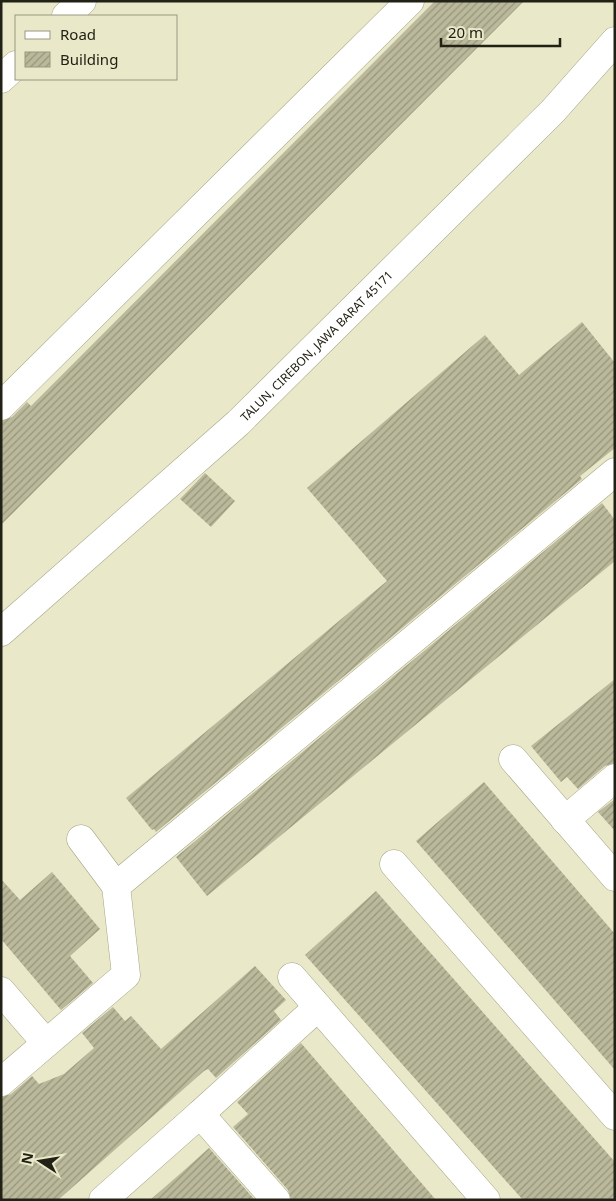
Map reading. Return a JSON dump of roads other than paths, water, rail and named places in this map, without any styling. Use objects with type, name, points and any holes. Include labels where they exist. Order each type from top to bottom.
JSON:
[{"type":"street","points":[[67,15],[82,1]]},
{"type":"street","points":[[1,406],[410,1]]},
{"type":"street","name":"TALUN, CIREBON, JAWA BARAT 45171","points":[[1,632],[238,423],[546,118],[615,41]]},
{"type":"street","points":[[1,79],[15,66]]},
{"type":"street","points":[[116,886],[615,472]]},
{"type":"street","points":[[513,758],[615,877]]},
{"type":"street","points":[[566,820],[615,778]]},
{"type":"street","points":[[1,1082],[126,975],[116,886],[81,839]]},
{"type":"street","points":[[394,864],[615,1116]]},
{"type":"street","points":[[292,977],[486,1200]]},
{"type":"street","points":[[1,991],[46,1043]]},
{"type":"street","points":[[103,1200],[318,1007]]},
{"type":"street","points":[[200,1114],[276,1200]]}]
